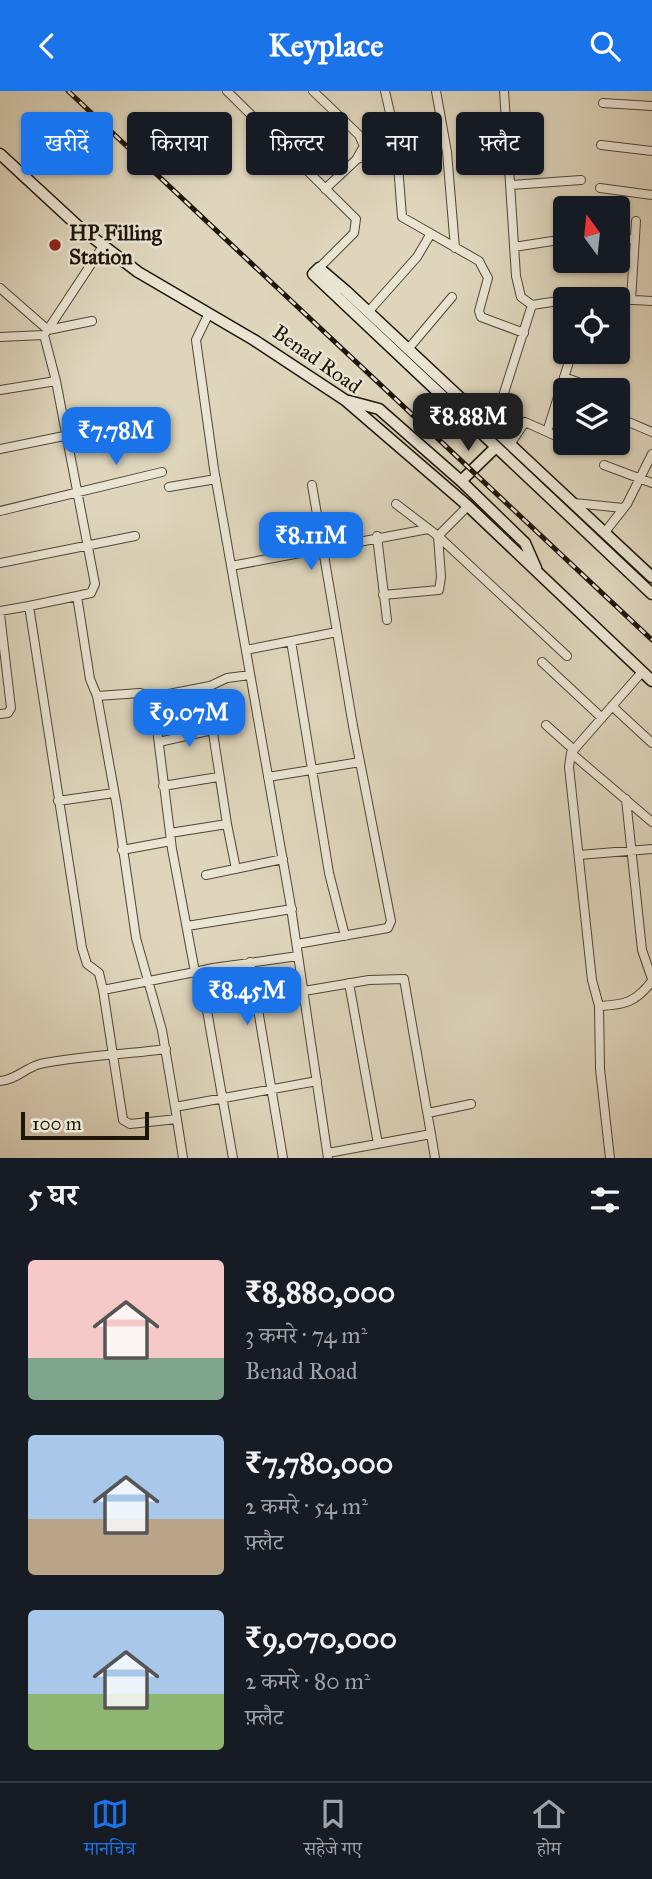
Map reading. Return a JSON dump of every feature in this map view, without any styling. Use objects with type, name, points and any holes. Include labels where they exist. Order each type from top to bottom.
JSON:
[{"type":"street","points":[[227,91],[351,211],[356,225],[354,233],[313,274],[652,594]]},
{"type":"street","points":[[313,91],[359,135],[364,146],[356,160],[326,189]]},
{"type":"street","points":[[384,91],[389,112]]},
{"type":"street","points":[[436,91],[439,112]]},
{"type":"street","points":[[503,91],[514,247],[521,297],[532,305],[553,302]]},
{"type":"street","points":[[603,103],[652,106]]},
{"type":"street","points":[[442,134],[455,248]]},
{"type":"street","points":[[601,145],[652,151]]},
{"type":"street","name":"Benad Road","points":[[0,154],[103,246],[138,272],[209,313],[345,400],[468,506],[652,681]]},
{"type":"street","points":[[356,160],[362,157]]},
{"type":"street","points":[[399,175],[402,217],[479,261],[488,278],[479,311],[481,317],[524,333]]},
{"type":"street","points":[[511,185],[582,180]]},
{"type":"street","points":[[600,188],[652,195]]},
{"type":"street","points":[[636,221],[631,300],[652,301]]},
{"type":"street","points":[[369,311],[417,257],[430,235]]},
{"type":"street","points":[[630,239],[635,239]]},
{"type":"street","points":[[514,247],[553,241]]},
{"type":"street","points":[[46,333],[103,246]]},
{"type":"street","points":[[319,268],[409,348],[652,577]]},
{"type":"street","points":[[0,288],[46,333],[94,590],[0,612],[11,708],[8,713],[0,714]]},
{"type":"street","points":[[409,348],[452,297]]},
{"type":"street","points":[[485,422],[503,396],[532,305]]},
{"type":"street","points":[[209,313],[196,340],[216,479],[292,909],[328,1155],[431,1134]]},
{"type":"street","points":[[0,337],[46,333],[92,321]]},
{"type":"street","points":[[547,432],[568,364]]},
{"type":"street","points":[[0,390],[56,381]]},
{"type":"street","points":[[345,400],[379,409],[461,481],[525,543],[539,574]]},
{"type":"street","points":[[511,443],[526,422],[553,435]]},
{"type":"street","points":[[630,423],[652,432]]},
{"type":"street","points":[[0,449],[64,436]]},
{"type":"street","points":[[461,481],[496,447]]},
{"type":"street","points":[[605,532],[624,507],[652,454]]},
{"type":"street","points":[[604,465],[641,477],[652,484]]},
{"type":"street","points":[[0,511],[162,472]]},
{"type":"street","points":[[169,487],[216,479]]},
{"type":"street","points":[[297,944],[388,928],[391,921],[321,549],[312,485]]},
{"type":"street","points":[[574,503],[624,507]]},
{"type":"street","points":[[396,505],[438,536],[567,656]]},
{"type":"street","points":[[383,595],[439,590],[441,576],[438,536],[468,506]]},
{"type":"street","points":[[231,566],[428,529]]},
{"type":"street","points":[[0,563],[135,536]]},
{"type":"street","points":[[377,537],[387,619]]},
{"type":"street","points":[[77,596],[90,678],[97,696],[114,793],[136,938],[166,1049],[183,1158]]},
{"type":"street","points":[[29,606],[82,948],[87,964],[99,973],[115,1056],[123,1119],[130,1124],[177,1119]]},
{"type":"street","points":[[246,650],[337,632]]},
{"type":"street","points":[[291,642],[315,769],[329,873],[345,936]]},
{"type":"street","points":[[542,661],[602,718]]},
{"type":"street","points":[[610,1158],[604,1113],[599,1006],[592,980],[569,767],[573,751],[642,672]]},
{"type":"street","points":[[97,696],[140,693],[153,697],[206,687],[227,678],[250,675]]},
{"type":"street","points":[[206,687],[218,777],[236,869]]},
{"type":"street","points":[[153,697],[170,837],[225,1097],[233,1158]]},
{"type":"street","points":[[612,706],[652,743]]},
{"type":"street","points":[[546,725],[652,822]]},
{"type":"street","points":[[159,742],[212,730]]},
{"type":"street","points":[[268,777],[360,762]]},
{"type":"street","points":[[163,786],[218,777]]},
{"type":"street","points":[[58,801],[114,793]]},
{"type":"street","points":[[599,1006],[626,1005],[641,995],[652,980],[642,950],[626,799]]},
{"type":"street","points":[[122,850],[227,824]]},
{"type":"street","points":[[579,855],[652,849]]},
{"type":"street","points":[[206,876],[283,859]]},
{"type":"street","points":[[187,926],[292,909]]},
{"type":"street","points":[[103,990],[197,971],[299,956]]},
{"type":"street","points":[[250,962],[283,1158]]},
{"type":"street","points":[[304,991],[394,977],[404,979],[435,1158]]},
{"type":"street","points":[[349,983],[378,1144]]},
{"type":"street","points":[[0,1081],[12,1079],[37,1065],[102,1054],[115,1056],[166,1049]]},
{"type":"street","points":[[175,1107],[317,1081]]},
{"type":"street","points":[[428,1113],[471,1104]]},
{"type":"railway","points":[[68,91],[652,640]]},
{"type":"place","name":"HP Filling Station","points":[[55,245]]}]
